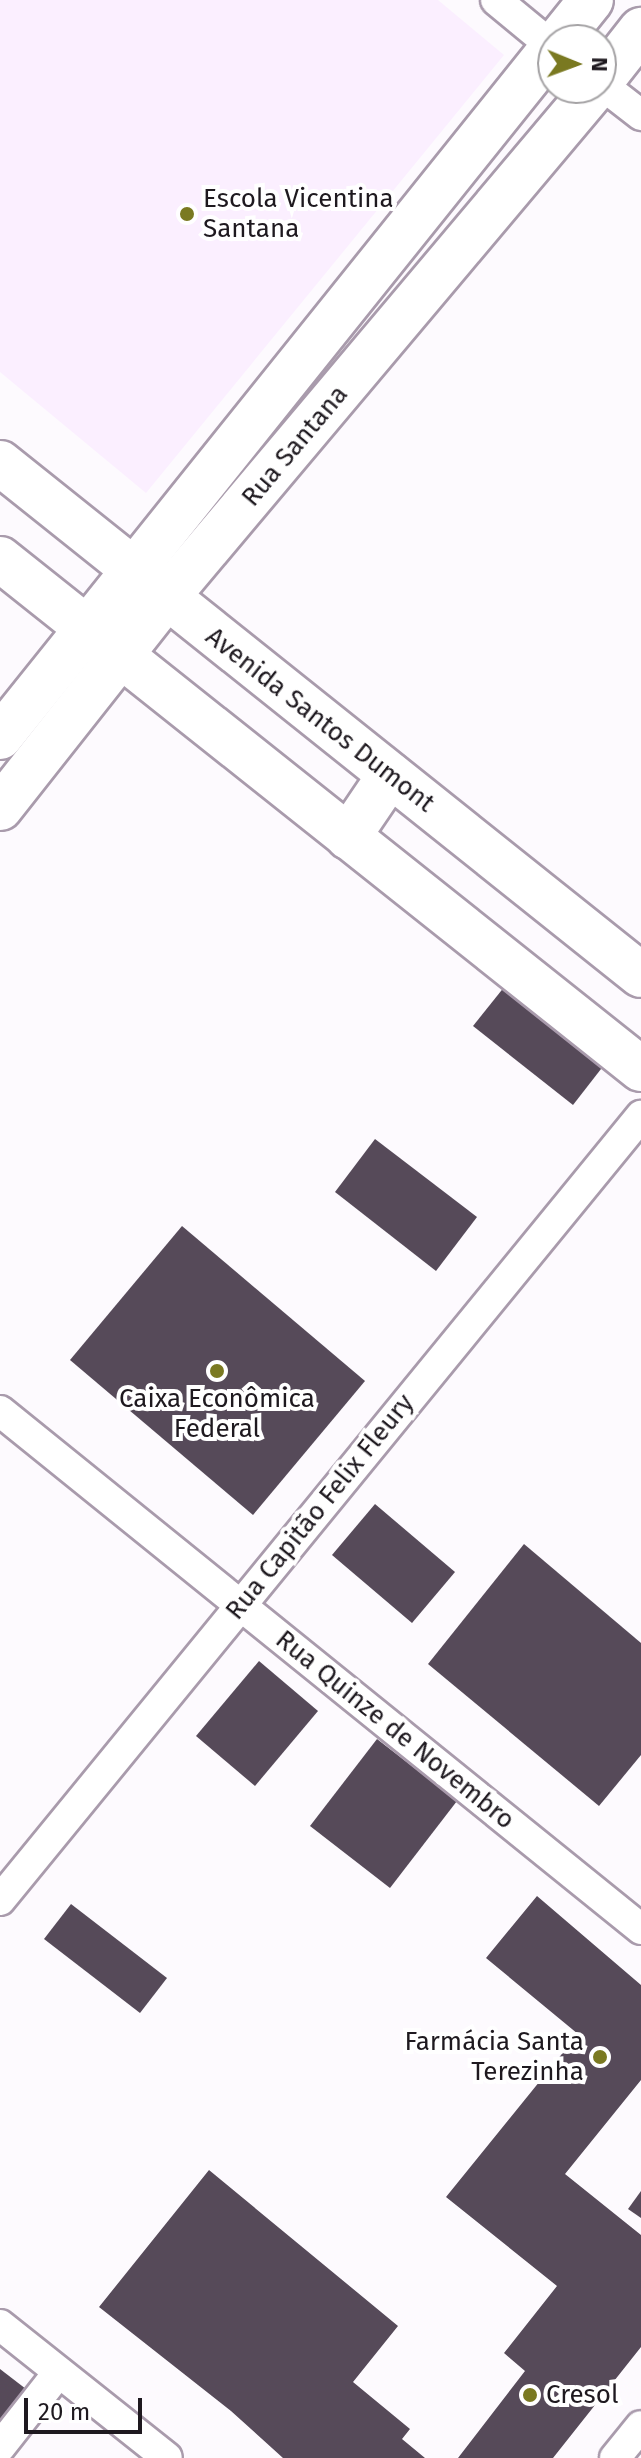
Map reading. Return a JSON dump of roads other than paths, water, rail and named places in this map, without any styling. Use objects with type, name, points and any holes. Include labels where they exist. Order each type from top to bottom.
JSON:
[{"type":"street","points":[[496,0],[537,34]]},
{"type":"street","points":[[572,24],[591,0]]},
{"type":"street","points":[[617,61],[641,30]]},
{"type":"street","name":"Rua Santana","points":[[0,737],[85,627],[537,67]]},
{"type":"street","points":[[617,95],[641,115]]},
{"type":"street","name":"Rua Santana","points":[[0,808],[166,598],[582,104]]},
{"type":"street","points":[[343,308],[383,341]]},
{"type":"street","points":[[277,391],[314,423]]},
{"type":"street","name":"Avenida Santos Dumont","points":[[0,463],[641,975]]},
{"type":"street","points":[[0,559],[641,1069]]},
{"type":"street","points":[[348,837],[390,775]]},
{"type":"street","name":"Rua Capitão Felix Fleury","points":[[0,1900],[641,1116]]},
{"type":"street","name":"Rua Quinze de Novembro","points":[[0,1411],[641,1929]]},
{"type":"street","points":[[0,2325],[167,2458]]},
{"type":"street","points":[[0,2447],[59,2372]]},
{"type":"street","points":[[615,2458],[641,2426]]},
{"type":"place","name":"Escola Vicentina Santana","points":[[187,214]]},
{"type":"place","name":"Caixa Econômica Federal","points":[[217,1371]]},
{"type":"place","name":"Farmácia Santa Terezinha","points":[[600,2057]]},
{"type":"place","name":"Cresol","points":[[530,2395]]}]
